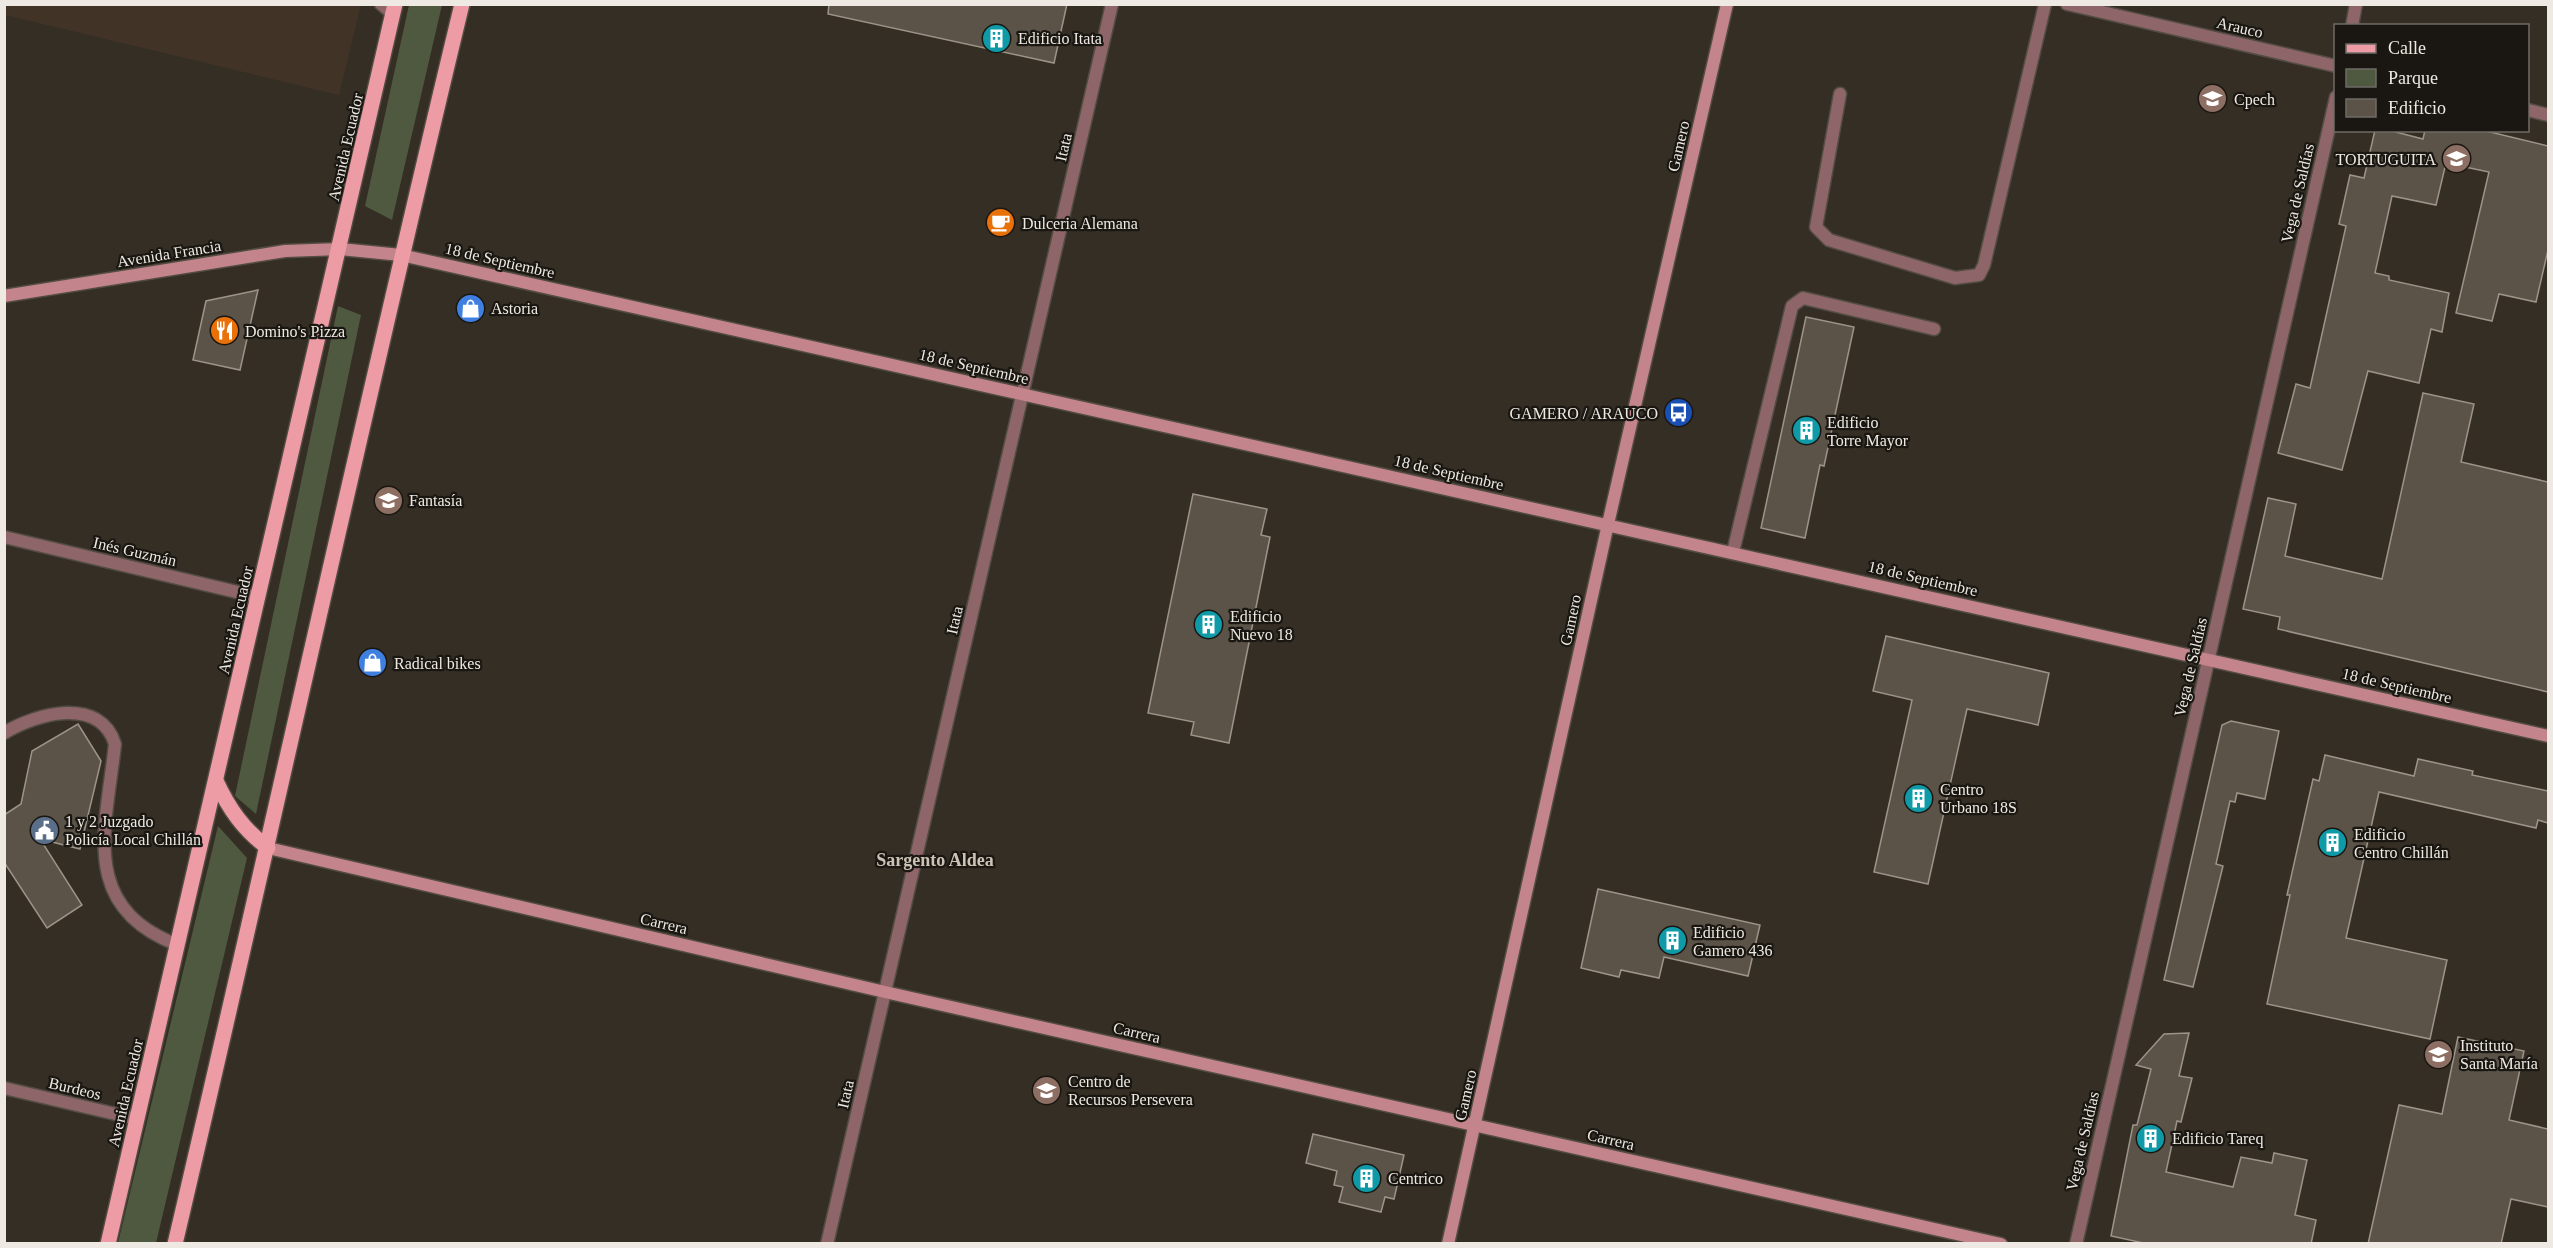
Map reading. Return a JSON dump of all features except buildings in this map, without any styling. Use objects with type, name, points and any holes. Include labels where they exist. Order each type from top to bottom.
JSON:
[{"type":"main road","points":[[175,1244],[268,848],[401,255],[462,4]]},
{"type":"main road","name":"Avenida Ecuador","points":[[108,1244],[340,249],[390,8]]},
{"type":"main road","points":[[216,781],[237,820],[268,848]]},
{"type":"street","name":"Itata","points":[[827,1244],[1112,4]]},
{"type":"street","name":"Gamero","points":[[1448,1244],[1608,524],[1727,4]]},
{"type":"street","points":[[1840,94],[1816,227],[1829,240],[1955,278],[1979,276],[1984,265],[2045,4]]},
{"type":"street","name":"Arauco","points":[[2067,4],[2334,66]]},
{"type":"street","points":[[2352,24],[2356,4]]},
{"type":"street","name":"Vega de Saldías","points":[[2076,1244],[2334,106]]},
{"type":"street","points":[[2529,110],[2548,115]]},
{"type":"street","name":"18 de Septiembre","points":[[340,249],[401,255],[2548,736]]},
{"type":"street","name":"Avenida Francia","points":[[4,296],[285,251],[340,249]]},
{"type":"street","points":[[1733,552],[1792,306],[1803,298],[1934,328]]},
{"type":"street","name":"Inés Guzmán","points":[[4,537],[258,597]]},
{"type":"street","points":[[4,733],[35,719],[79,713],[95,718],[108,729],[115,744],[103,853],[111,886],[128,914],[140,927],[178,945]]},
{"type":"street","name":"Carrera","points":[[268,848],[885,992],[2001,1244]]},
{"type":"street","name":"Burdeos","points":[[4,1088],[137,1119]]},
{"type":"shaded area","points":[[4,5],[361,5],[339,95],[5,15]]},
{"type":"green space","points":[[409,5],[442,5],[392,220],[365,206]]},
{"type":"green space","points":[[338,306],[361,315],[256,814],[235,796]]},
{"type":"green space","points":[[218,826],[247,858],[156,1243],[118,1243]]},
{"type":"place","name":"Edificio Itata","points":[[997,38]]},
{"type":"place","name":"Cpech","points":[[2213,99]]},
{"type":"place","name":"TORTUGUITA","points":[[2457,159]]},
{"type":"place","name":"Dulceria Alemana","points":[[1001,223]]},
{"type":"place","name":"Astoria","points":[[470,308]]},
{"type":"place","name":"Domino's Pizza","points":[[224,331]]},
{"type":"place","name":"GAMERO / ARAUCO","points":[[1679,413]]},
{"type":"place","name":"Edificio Torre Mayor","points":[[1806,431]]},
{"type":"place","name":"Fantasía","points":[[388,500]]},
{"type":"place","name":"Edificio Nuevo 18","points":[[1209,625]]},
{"type":"place","name":"Radical bikes","points":[[373,663]]},
{"type":"place","name":"Centro Urbano 18S","points":[[1919,798]]},
{"type":"place","name":"1 y 2 Juzgado Policía Local Chillán","points":[[44,830]]},
{"type":"place","name":"Edificio Centro Chillán","points":[[2333,843]]},
{"type":"place","name":"Edificio Gamero 436","points":[[1672,941]]},
{"type":"place","name":"Instituto Santa María","points":[[2439,1054]]},
{"type":"place","name":"Centro de Recursos Persevera","points":[[1047,1090]]},
{"type":"place","name":"Edificio Tareq","points":[[2151,1138]]},
{"type":"place","name":"Centrico","points":[[1367,1178]]},
{"type":"district","name":"Sargento Aldea","points":[[935,860]]}]
